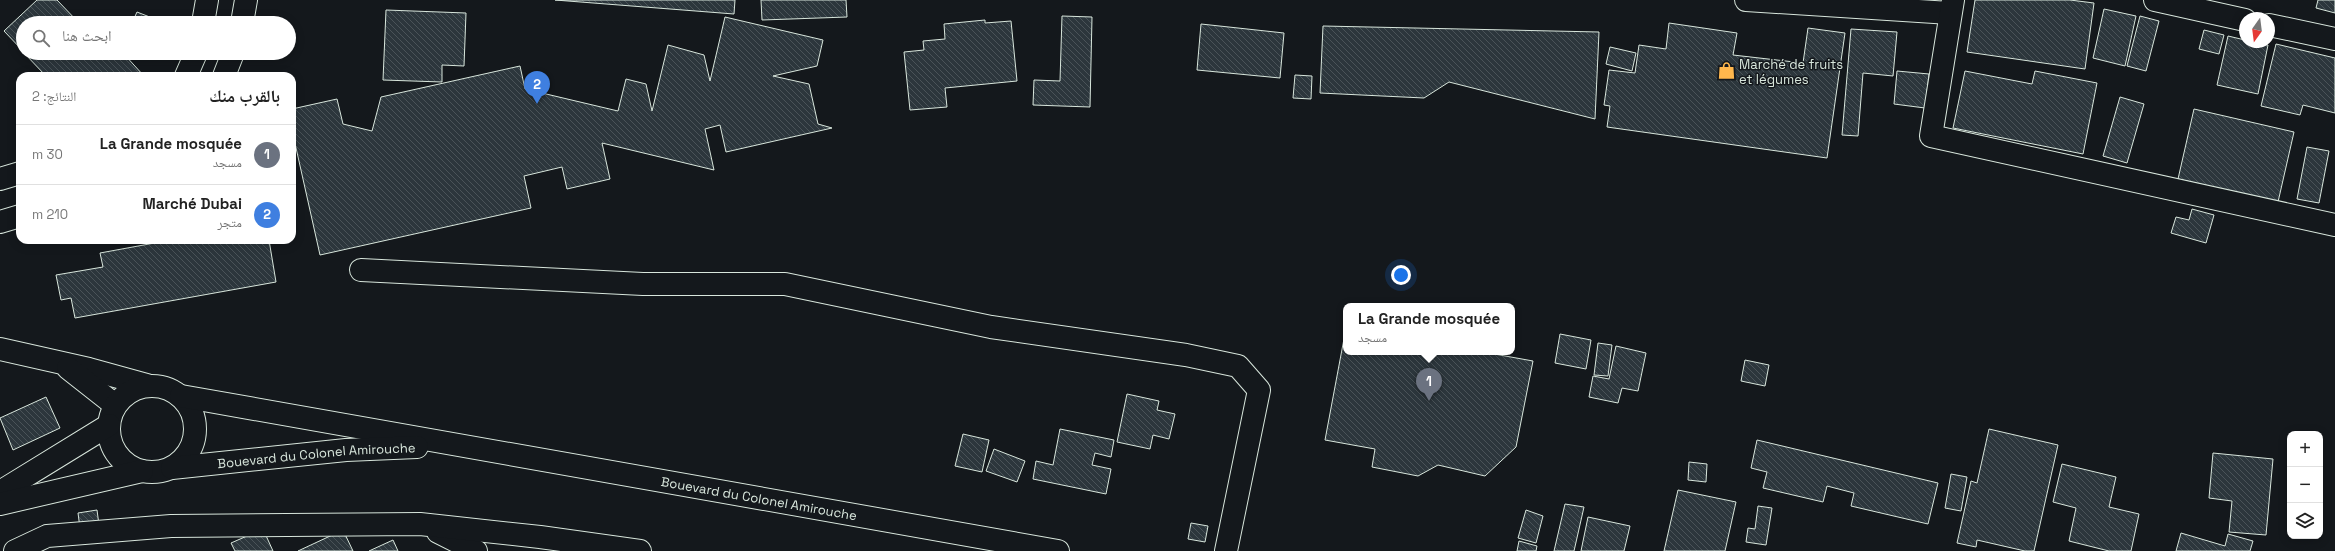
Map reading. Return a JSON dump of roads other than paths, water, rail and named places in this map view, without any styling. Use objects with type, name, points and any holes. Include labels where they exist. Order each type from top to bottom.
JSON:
[{"type":"main road","points":[[204,16],[207,0]]},
{"type":"main road","points":[[243,16],[246,0]]},
{"type":"main road","points":[[1746,0],[1952,7],[1931,136],[2335,225]]},
{"type":"main road","points":[[2155,0],[2239,19]]},
{"type":"main road","points":[[2275,26],[2335,40]]},
{"type":"main road","points":[[188,72],[193,60]]},
{"type":"main road","points":[[226,72],[230,60]]},
{"type":"main road","points":[[0,179],[16,174]]},
{"type":"main road","points":[[0,222],[16,217]]},
{"type":"main road","points":[[361,270],[643,284],[785,284],[991,327],[1186,355],[1238,366],[1259,390],[1226,551]]},
{"type":"main road","points":[[0,349],[59,362],[147,385],[159,386],[181,396],[190,407],[195,420],[196,434],[188,454],[172,468],[152,472],[142,471],[131,467],[121,460],[114,450],[110,439],[112,415],[88,382],[59,362]]},
{"type":"main road","points":[[0,492],[112,415],[124,396],[135,389],[147,385]]},
{"type":"main road","name":"Bouevard du Colonel Amirouche","points":[[181,396],[1058,551]]},
{"type":"main road","name":"Bouevard du Colonel Amirouche","points":[[172,468],[346,450],[460,445]]},
{"type":"main road","points":[[0,504],[142,471]]},
{"type":"main road","points":[[420,524],[474,550]]},
{"type":"main road","points":[[15,551],[50,544],[171,526],[420,524],[540,537],[640,551]]},
{"type":"place","name":"Marché de fruits et légumes","points":[[1726,71]]},
{"type":"place","name":"Marché Dubai","points":[[537,104]]},
{"type":"place","name":"La Grande mosquée","points":[[1429,401]]}]
